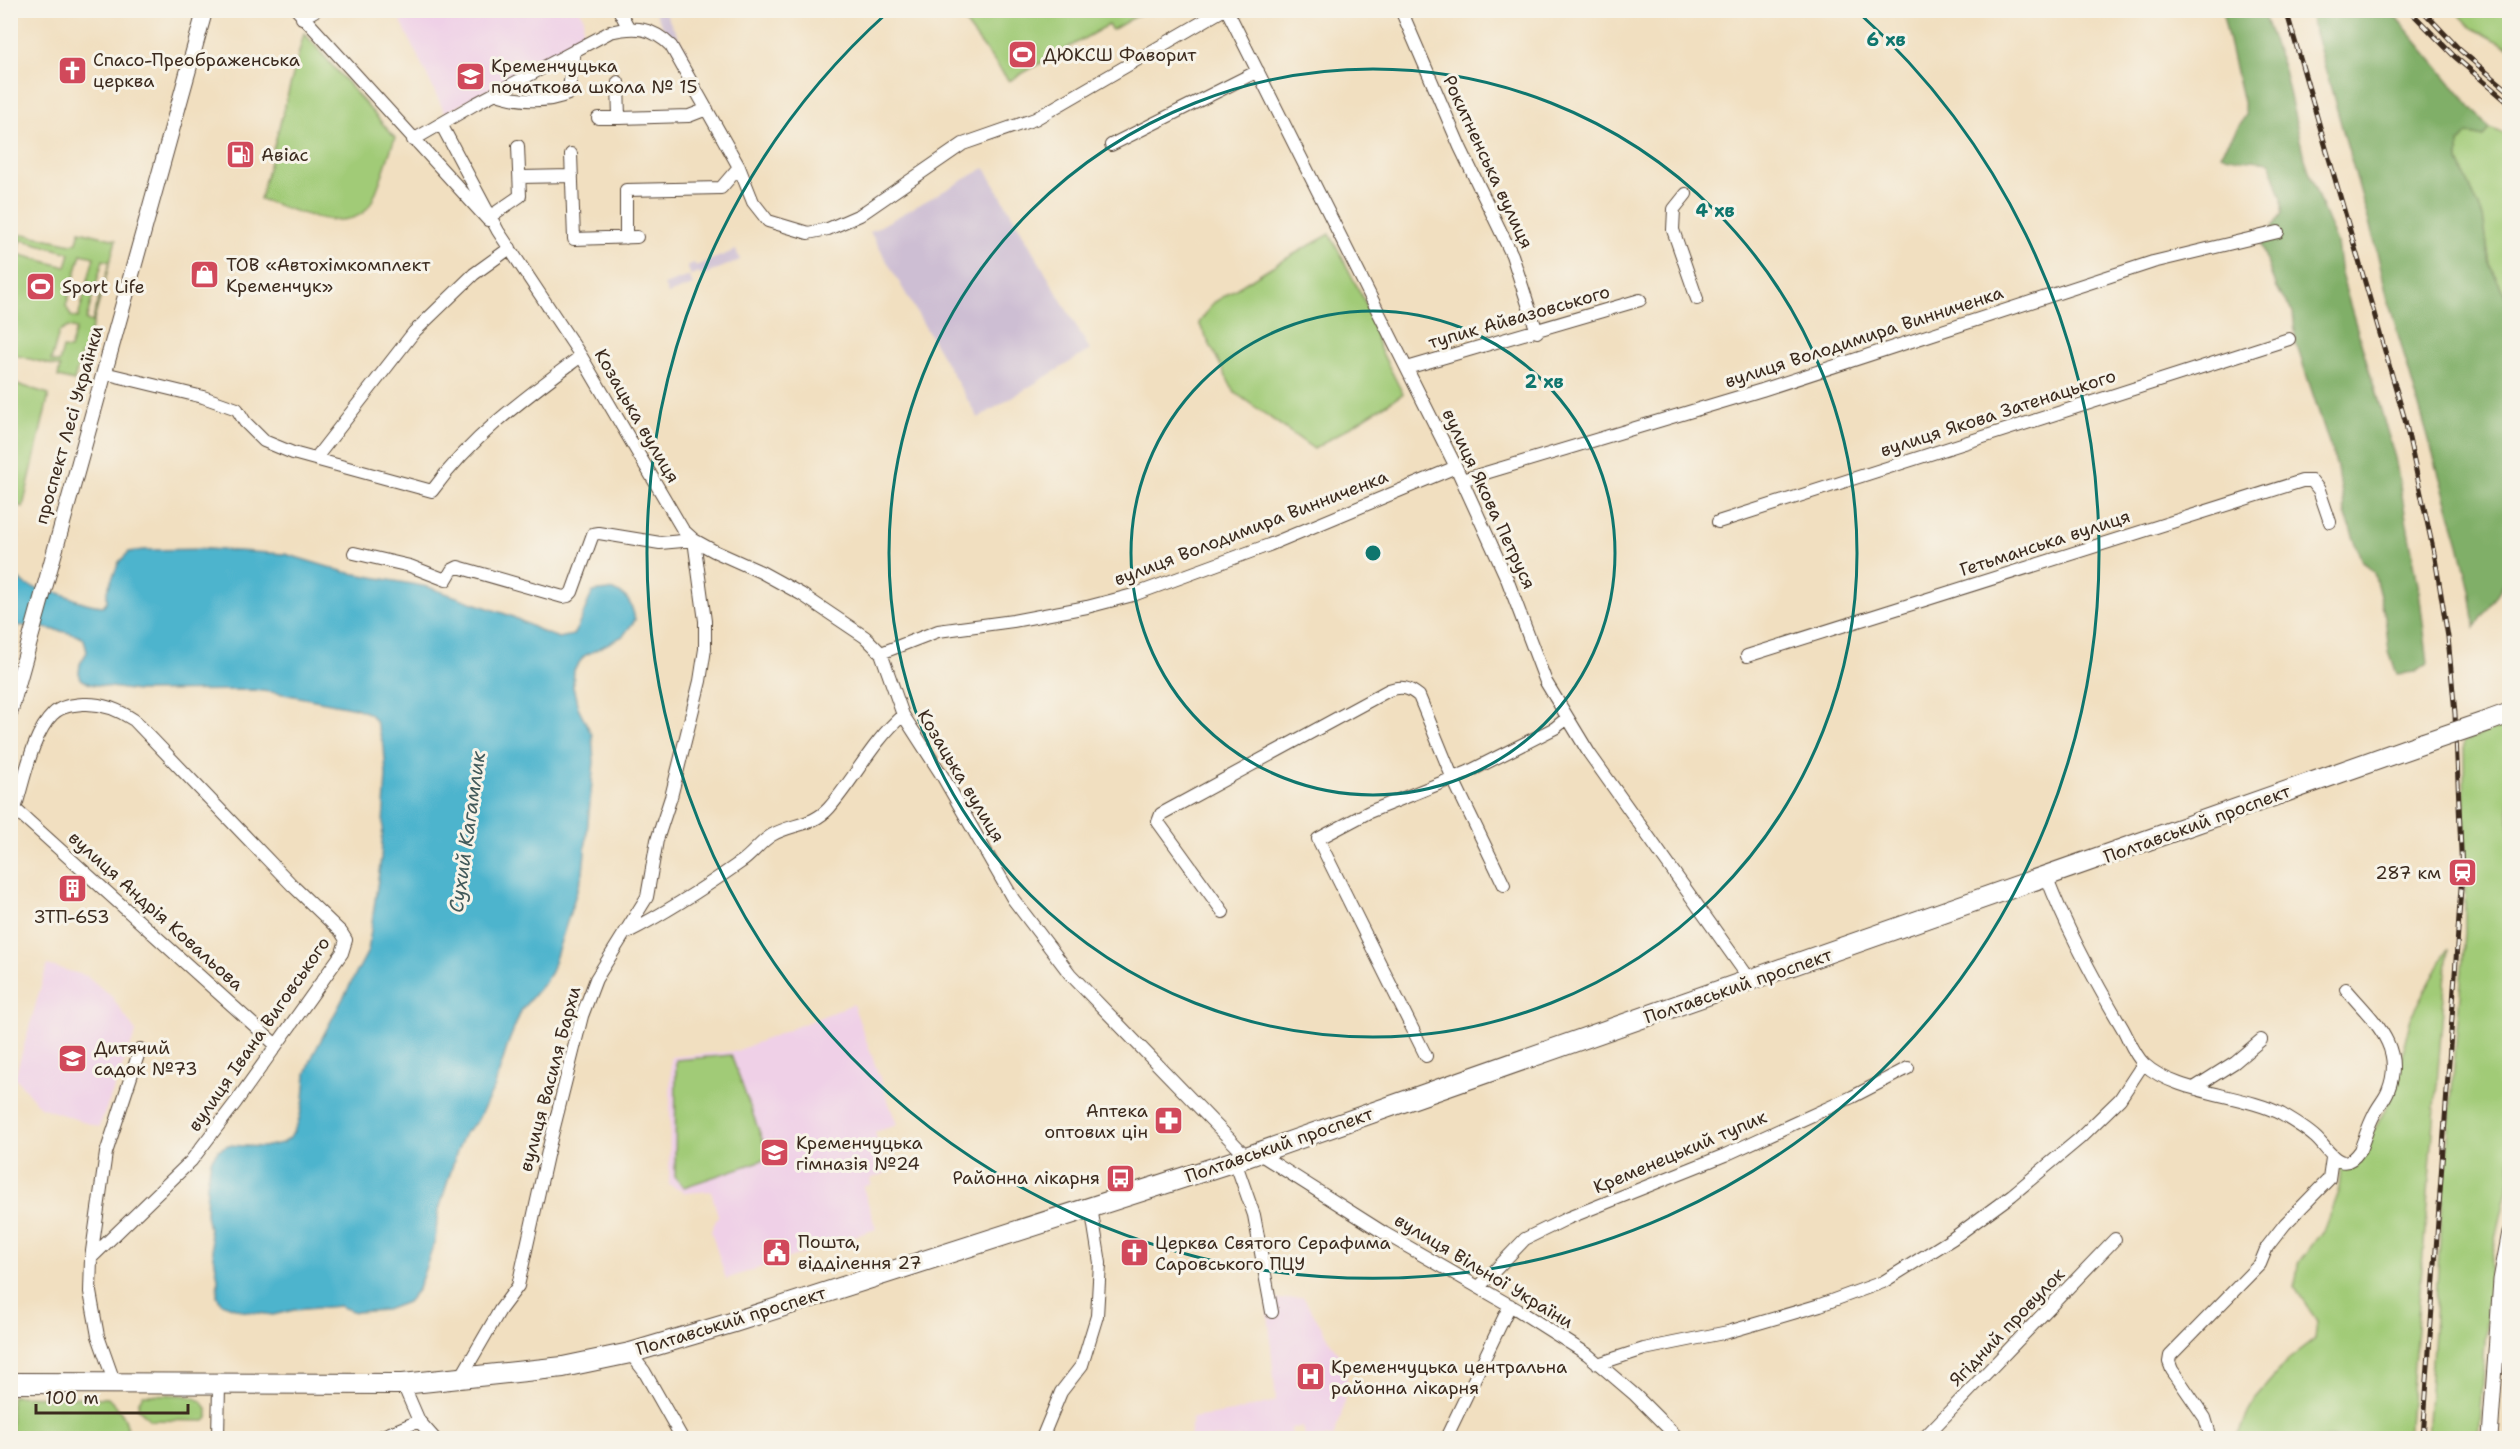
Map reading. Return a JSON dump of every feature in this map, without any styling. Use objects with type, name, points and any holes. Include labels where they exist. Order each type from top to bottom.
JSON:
[{"type":"highway","name":"Полтавський проспект","points":[[10,1383],[403,1384],[562,1367],[630,1353],[731,1323],[1247,1157],[2047,878],[2510,713]]},
{"type":"street","name":"проспект Лесі Українки","points":[[10,712],[205,10]]},
{"type":"street","name":"Козацька вулиця","points":[[316,10],[299,14],[498,231]]},
{"type":"street","points":[[619,10],[628,27]]},
{"type":"street","points":[[413,140],[575,50],[610,32],[628,27],[660,36],[671,46],[739,167],[753,202],[768,221],[808,233],[828,229],[860,215],[963,144],[1035,119],[1225,10]]},
{"type":"street","name":"вулиця Якова Петруся","points":[[1225,10],[1258,71],[1456,467],[1507,579],[1546,682],[1567,718],[1751,981]]},
{"type":"street","name":"Рокитненська вулиця","points":[[1401,10],[1460,147],[1512,255],[1537,332]]},
{"type":"street","points":[[495,93],[507,98],[530,99],[558,98],[568,94],[575,50]]},
{"type":"street","points":[[1111,146],[1258,71]]},
{"type":"street","points":[[618,82],[619,118]]},
{"type":"street","points":[[598,118],[689,116],[707,109]]},
{"type":"street","name":"Козацька вулиця","points":[[441,124],[498,231],[581,356],[683,530],[694,540],[801,594],[857,631],[881,652],[903,715],[943,777],[1013,898],[1055,956],[1099,1006],[1247,1157]]},
{"type":"street","points":[[490,216],[520,196],[518,146]]},
{"type":"street","points":[[571,154],[574,239],[631,238],[626,190],[721,188],[739,167]]},
{"type":"street","points":[[520,177],[572,176]]},
{"type":"street","points":[[1686,194],[1674,209],[1673,230],[1697,299]]},
{"type":"street","name":"вулиця Володимира Винниченка","points":[[1462,480],[1762,390],[2153,262],[2278,232]]},
{"type":"street","points":[[315,459],[414,332],[474,274],[510,248]]},
{"type":"street","name":"тупик Айвазовського","points":[[1407,368],[1537,332],[1640,300]]},
{"type":"street","name":"вулиця Якова Затенацького","points":[[1718,522],[2289,339]]},
{"type":"street","points":[[104,373],[203,397],[237,409],[245,422],[264,441],[315,459],[432,491],[453,462],[488,429],[581,356]]},
{"type":"street","name":"вулиця Володимира Винниченка","points":[[881,652],[938,631],[1087,608],[1132,595],[1269,545],[1456,467]]},
{"type":"street","name":"Гетьманська вулиця","points":[[1747,656],[2302,481],[2312,481],[2319,490],[2330,522]]},
{"type":"street","points":[[354,553],[410,566],[446,580],[452,570],[458,567],[563,597],[572,592],[593,534],[660,543],[694,540]]},
{"type":"street","name":"вулиця Василя Бархи","points":[[460,1379],[500,1310],[518,1286],[548,1151],[582,1016],[596,979],[646,897],[657,840],[671,797],[700,681],[705,649],[705,621],[694,540]]},
{"type":"street","points":[[1223,912],[1158,822],[1161,814],[1170,807],[1389,690],[1400,687],[1410,688],[1419,696],[1453,779],[1504,885]]},
{"type":"street","name":"вулиця Івана Виговського","points":[[13,810],[40,732],[53,713],[66,705],[108,706],[123,712],[134,720],[285,878],[341,932],[346,940],[342,953],[191,1161],[91,1258]]},
{"type":"street","points":[[626,933],[669,911],[711,883],[744,860],[771,836],[815,820],[828,809],[885,731],[903,715]]},
{"type":"street","points":[[1426,1056],[1318,839],[1369,812],[1453,779],[1555,728],[1567,718]]},
{"type":"street","name":"вулиця Андрія Ковальова","points":[[13,810],[276,1045]]},
{"type":"street","points":[[2047,878],[2061,913],[2107,1003],[2143,1064],[2162,1076],[2194,1088],[2278,1113],[2316,1138],[2332,1158],[2345,1161],[2356,1155],[2377,1108],[2388,1092],[2394,1064],[2392,1052],[2384,1034],[2346,989]]},
{"type":"street","points":[[2194,1088],[2235,1062],[2261,1040]]},
{"type":"street","points":[[115,1384],[98,1336],[90,1292],[91,1258],[106,1153],[140,1049]]},
{"type":"street","points":[[1598,1364],[1644,1349],[1728,1332],[1820,1305],[1883,1281],[1952,1239],[2029,1181],[2079,1139],[2120,1099],[2143,1064]]},
{"type":"street","name":"Кременецький тупик","points":[[1479,1287],[1525,1239],[1568,1218],[1725,1155],[1852,1097],[1908,1068]]},
{"type":"street","points":[[1247,1157],[1254,1215],[1272,1312]]},
{"type":"street","name":"вулиця Вільної України","points":[[1247,1157],[1510,1305],[1598,1364],[1635,1395],[1678,1438]]},
{"type":"street","points":[[2211,1438],[2205,1418],[2172,1371],[2170,1356],[2260,1263],[2267,1247],[2284,1224],[2329,1179],[2332,1158]]},
{"type":"street","points":[[1042,1438],[1061,1392],[1082,1365],[1097,1316],[1100,1263],[1091,1207]]},
{"type":"street","points":[[2490,1438],[2501,1280],[2510,1232]]},
{"type":"street","name":"Ягідний провулок","points":[[1924,1438],[2115,1239]]},
{"type":"street","points":[[1446,1438],[1510,1305]]},
{"type":"street","points":[[630,1353],[644,1371],[682,1438]]},
{"type":"street","points":[[403,1384],[418,1421],[434,1438]]},
{"type":"street","points":[[218,1438],[219,1385]]},
{"type":"street","points":[[378,1438],[418,1421]]},
{"type":"shaded area","name":"Кременчуцька початкова школа № 15","points":[[580,10],[584,19],[581,40],[445,113],[396,11]]},
{"type":"shaded area","points":[[654,11],[664,11],[690,58],[682,63]]},
{"type":"shaded area","points":[[985,168],[1090,350],[978,418],[870,232]]},
{"type":"shaded area","points":[[736,250],[740,260],[701,276],[699,273],[691,276],[687,266],[694,263],[696,266]]},
{"type":"shaded area","points":[[689,276],[693,285],[668,294],[664,285]]},
{"type":"shaded area","name":"Дитячий садок №73","points":[[47,965],[87,976],[112,997],[136,1032],[99,1127],[40,1107],[15,1077]]},
{"type":"shaded area","name":"Кременчуцька гімназія №24","points":[[853,1004],[897,1125],[875,1132],[886,1173],[870,1179],[871,1184],[863,1187],[876,1229],[726,1279],[711,1231],[718,1216],[711,1191],[686,1193],[669,1185],[671,1057],[736,1051]]},
{"type":"shaded area","name":"Кременчуцька центральна районна лікарня","points":[[1303,1297],[1346,1367],[1347,1387],[1341,1416],[1333,1438],[1305,1438],[1303,1427],[1291,1428],[1292,1438],[1189,1438],[1192,1418],[1233,1412],[1276,1401],[1267,1301]]},
{"type":"green space","name":"ДЮКСШ Фаворит","points":[[956,11],[1145,11],[1112,30],[1108,25],[1009,81]]},
{"type":"green space","points":[[2222,11],[2262,11],[2284,70],[2303,153],[2337,243],[2341,274],[2395,458],[2419,590],[2428,664],[2415,672],[2397,674],[2389,652],[2385,616],[2374,573],[2361,559],[2345,513],[2338,470],[2296,343],[2293,312],[2276,289],[2261,244],[2282,213],[2282,199],[2270,162],[2237,159],[2221,154],[2246,115]]},
{"type":"green space","points":[[2309,11],[2391,11],[2489,128],[2483,137],[2468,133],[2459,143],[2459,162],[2483,217],[2490,266],[2509,303],[2509,576],[2475,628],[2470,590],[2459,544],[2387,296],[2376,247]]},
{"type":"green space","points":[[2456,11],[2509,11],[2509,47],[2472,28]]},
{"type":"green space","points":[[304,33],[395,138],[371,203],[362,214],[350,219],[319,218],[260,199]]},
{"type":"green space","points":[[2489,128],[2509,135],[2509,303],[2490,266],[2483,217],[2459,162],[2459,143],[2468,133],[2483,137]]},
{"type":"green space","name":"Sport Life","points":[[80,231],[116,240],[110,262],[103,260],[86,320],[92,322],[110,263],[85,353],[81,355],[74,381],[58,377],[60,367],[11,354],[10,240],[24,234],[72,244],[77,242]],"holes":[[[23,240],[70,253],[66,267],[17,254],[19,243]],[[81,254],[94,257],[78,318],[71,316],[66,306]],[[68,327],[76,329],[70,349],[63,348],[59,363],[51,361],[59,332]]]},
{"type":"green space","points":[[1330,234],[1367,306],[1379,347],[1403,394],[1314,449],[1234,392],[1199,323],[1213,303]]},
{"type":"green space","points":[[10,382],[49,394],[23,507],[11,503]]},
{"type":"green space","points":[[2509,724],[2510,1177],[2491,1261],[2478,1438],[2427,1438],[2441,1223],[2465,933],[2464,741]]},
{"type":"green space","points":[[2448,948],[2408,1438],[2237,1438],[2255,1398],[2289,1359],[2315,1339],[2317,1321],[2295,1288],[2298,1264],[2324,1229],[2339,1189],[2341,1167],[2357,1163],[2391,1098],[2411,1018]]},
{"type":"green space","points":[[731,1055],[769,1158],[684,1187],[675,1177],[676,1060]]},
{"type":"green space","points":[[173,1394],[194,1398],[207,1408],[208,1418],[205,1421],[150,1420],[138,1408],[143,1395]]},
{"type":"green space","points":[[11,1396],[108,1398],[120,1411],[125,1421],[127,1438],[56,1438],[37,1433],[11,1432]]},
{"type":"water","name":"Сухий Кагамлик","points":[[11,528],[18,535],[14,568],[22,582],[27,586],[103,606],[107,601],[107,591],[119,562],[129,552],[208,549],[285,554],[345,572],[428,587],[511,616],[559,638],[573,635],[593,592],[610,590],[617,592],[622,594],[630,604],[635,620],[623,636],[584,656],[574,670],[573,687],[578,707],[592,735],[594,762],[583,872],[551,972],[522,1009],[495,1086],[477,1121],[465,1133],[457,1151],[438,1213],[435,1241],[418,1289],[407,1302],[386,1310],[355,1312],[339,1306],[294,1310],[273,1315],[243,1311],[221,1303],[217,1296],[218,1278],[206,1214],[207,1183],[211,1160],[218,1150],[228,1145],[263,1147],[282,1143],[290,1138],[298,1123],[304,1100],[306,1074],[313,1055],[368,951],[381,858],[386,775],[384,747],[376,722],[370,714],[356,708],[278,693],[253,690],[137,691],[90,684],[81,679],[79,673],[80,664],[87,652],[84,639],[70,633],[48,629],[11,626]]},
{"type":"railway","points":[[2286,10],[2405,420],[2435,558],[2448,637],[2455,714],[2462,873],[2423,1438]]},
{"type":"railway","points":[[2409,10],[2454,56],[2510,104]]},
{"type":"railway","points":[[2422,10],[2460,50],[2510,92]]},
{"type":"place","name":"ДЮКСШ Фаворит","points":[[1022,55]]},
{"type":"place","name":"Спасо-Преображенська церква","points":[[72,70]]},
{"type":"place","name":"Кременчуцька початкова школа № 15","points":[[470,76]]},
{"type":"place","name":"Авіас","points":[[240,155]]},
{"type":"place","name":"ТОВ «Автохімкомплект Кременчук»","points":[[205,275]]},
{"type":"place","name":"Sport Life","points":[[41,287]]},
{"type":"place","name":"287 км","points":[[2462,873]]},
{"type":"place","name":"ЗТП-653","points":[[72,888]]},
{"type":"place","name":"Дитячий садок №73","points":[[73,1058]]},
{"type":"place","name":"Аптека оптових цін","points":[[1169,1121]]},
{"type":"place","name":"Кременчуцька гімназія №24","points":[[775,1153]]},
{"type":"place","name":"Районна лікарня","points":[[1121,1178]]},
{"type":"place","name":"Пошта, відділення 27","points":[[777,1252]]},
{"type":"place","name":"Церква Святого Серафима Саровського ПЦУ","points":[[1134,1253]]},
{"type":"place","name":"Кременчуцька центральна районна лікарня","points":[[1310,1377]]}]
